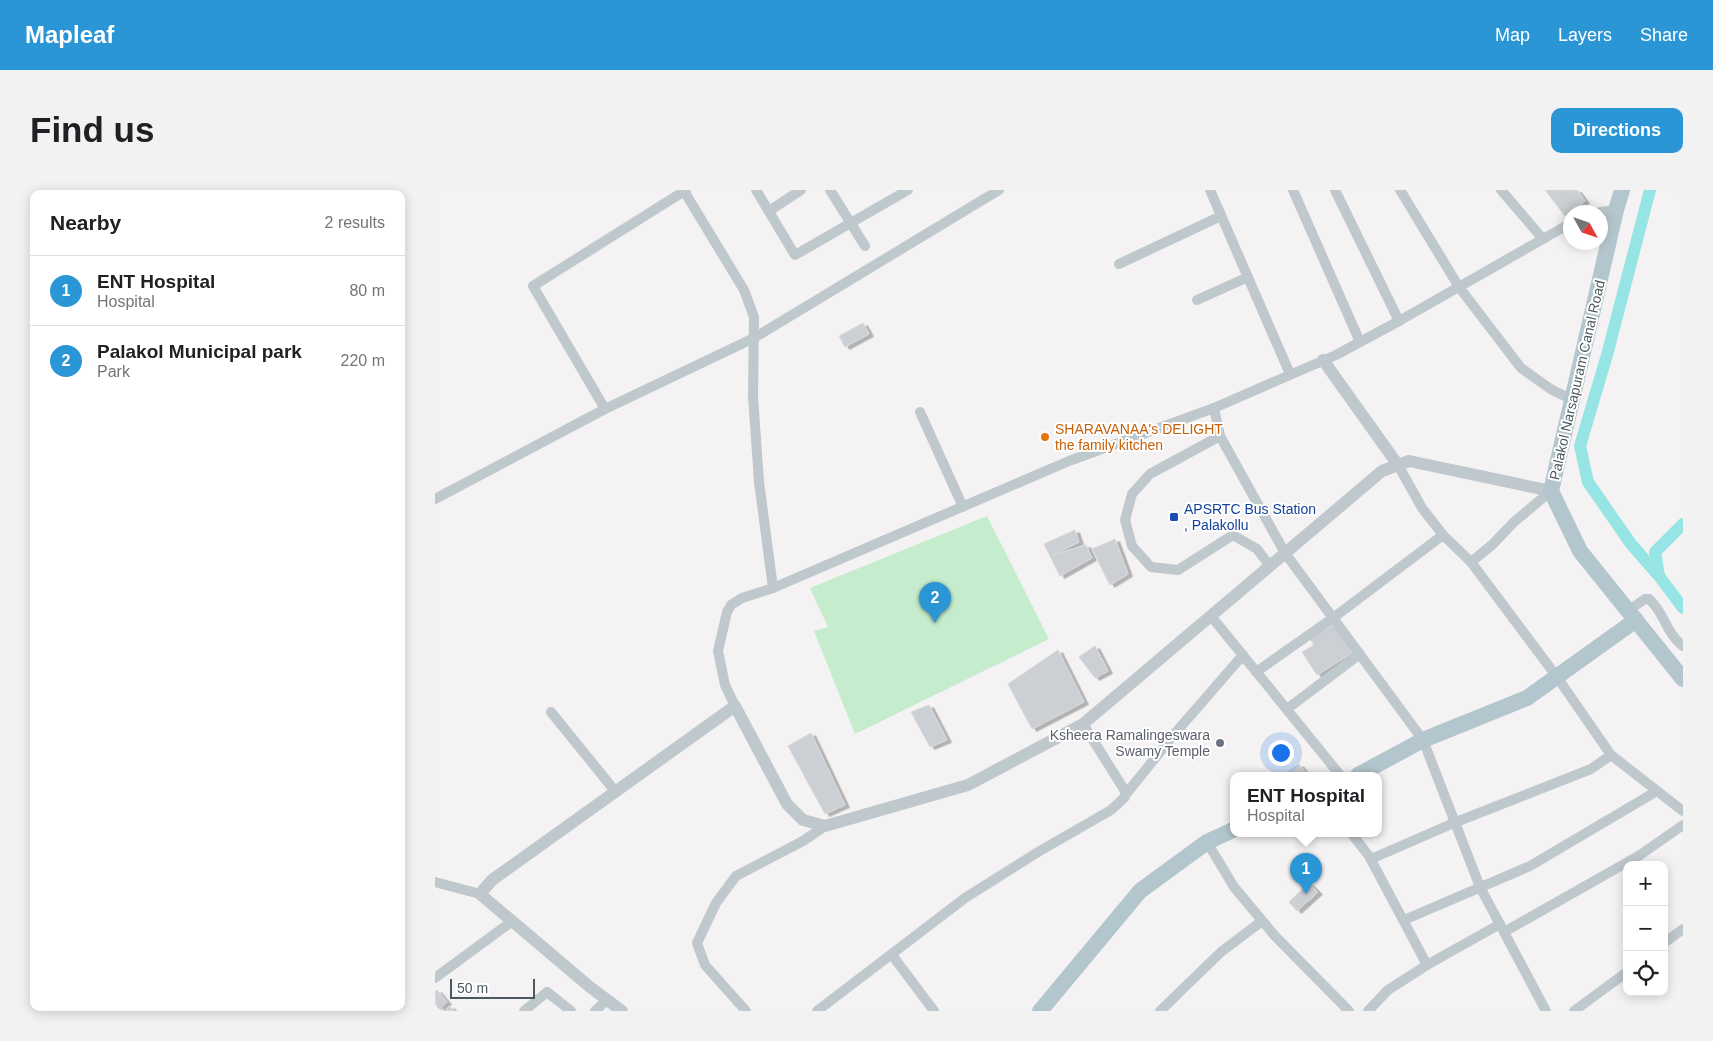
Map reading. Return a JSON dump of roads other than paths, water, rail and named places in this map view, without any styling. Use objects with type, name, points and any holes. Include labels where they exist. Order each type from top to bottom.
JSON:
[{"type":"main road","name":"Palakol Narsapuram Canal Road","points":[[1608,211],[1622,190]]},
{"type":"main road","name":"Palakol Narsapuram Canal Road","points":[[1600,250],[1551,491],[1580,551],[1683,678]]},
{"type":"main road","points":[[1364,772],[1423,740],[1527,698],[1557,677],[1632,615]]},
{"type":"main road","points":[[1040,1011],[1140,892],[1207,842],[1230,831]]},
{"type":"street","points":[[757,190],[795,255],[908,190]]},
{"type":"street","points":[[769,211],[801,190]]},
{"type":"street","points":[[830,190],[865,246]]},
{"type":"street","points":[[435,499],[605,409],[754,338],[999,190]]},
{"type":"street","points":[[1210,190],[1290,374]]},
{"type":"street","points":[[1293,190],[1360,342]]},
{"type":"street","points":[[1335,190],[1399,321]]},
{"type":"street","points":[[1399,190],[1459,287],[1521,368],[1552,390],[1571,399]]},
{"type":"street","points":[[1501,190],[1543,239]]},
{"type":"street","points":[[605,409],[533,286],[685,191],[744,290],[754,317],[753,396],[759,482],[773,588]]},
{"type":"street","points":[[1119,264],[1221,216]]},
{"type":"street","points":[[825,826],[803,820],[787,804],[725,685],[719,651],[727,612],[731,605],[742,598],[773,588],[1069,461],[1214,408],[1323,360],[1399,321],[1563,228]]},
{"type":"street","points":[[1197,300],[1248,276]]},
{"type":"street","points":[[1323,360],[1398,465],[1422,508],[1443,535],[1471,562],[1557,677],[1611,755],[1683,811]]},
{"type":"street","points":[[1214,408],[1220,436],[1285,553],[1423,740],[1480,886],[1545,1011]]},
{"type":"street","points":[[920,412],[963,507]]},
{"type":"street","points":[[1220,436],[1150,474],[1132,494],[1125,520],[1132,546],[1151,567],[1178,570],[1233,535],[1257,549],[1271,566]]},
{"type":"street","points":[[746,1011],[705,965],[697,943],[716,903],[735,876],[803,840],[825,826],[968,784],[1083,724],[1383,471],[1409,461],[1551,491]]},
{"type":"street","points":[[1471,562],[1493,545],[1514,522],[1551,491]]},
{"type":"street","points":[[1257,672],[1333,618],[1443,535]]},
{"type":"street","points":[[1632,615],[1645,599],[1649,599],[1656,604],[1674,639],[1683,646]]},
{"type":"street","points":[[1211,616],[1338,772]]},
{"type":"street","points":[[1287,710],[1360,654]]},
{"type":"street","points":[[817,1011],[965,898],[1038,852],[1111,810],[1125,797],[1177,731],[1243,655]]},
{"type":"street","points":[[480,894],[492,880],[735,706]]},
{"type":"street","points":[[551,712],[615,791]]},
{"type":"street","points":[[1083,724],[1126,794]]},
{"type":"street","points":[[1371,859],[1456,822],[1591,769],[1611,755]]},
{"type":"street","points":[[1404,920],[1530,866],[1657,791]]},
{"type":"street","points":[[1368,1011],[1389,990],[1427,964],[1502,928],[1640,854],[1683,825]]},
{"type":"street","points":[[1354,837],[1371,859],[1427,964]]},
{"type":"street","points":[[1207,842],[1234,887],[1261,921],[1349,1011]]},
{"type":"street","points":[[435,882],[480,894],[511,922],[622,1011]]},
{"type":"street","points":[[1159,1011],[1221,952],[1261,921]]},
{"type":"street","points":[[435,978],[511,922]]},
{"type":"street","points":[[1668,941],[1683,930]]},
{"type":"street","points":[[892,955],[934,1011]]},
{"type":"street","points":[[1574,1011],[1623,975]]},
{"type":"street","points":[[523,1011],[547,992],[571,1011]]},
{"type":"street","points":[[595,1011],[607,1000]]},
{"type":"waterway","points":[[1650,190],[1607,355],[1580,446],[1588,482],[1631,544],[1659,576]]},
{"type":"waterway","points":[[1683,524],[1655,552],[1659,576],[1683,608]]},
{"type":"place","name":"SHARAVANAA's DELIGHT the family kitchen","points":[[1045,437]]},
{"type":"place","name":"APSRTC Bus Station , Palakollu","points":[[1174,517]]},
{"type":"place","name":"Palakol Municipal park","points":[[935,623]]},
{"type":"place","name":"Ksheera Ramalingeswara Swamy Temple","points":[[1220,743]]},
{"type":"place","name":"ENT Hospital","points":[[1306,894]]}]
